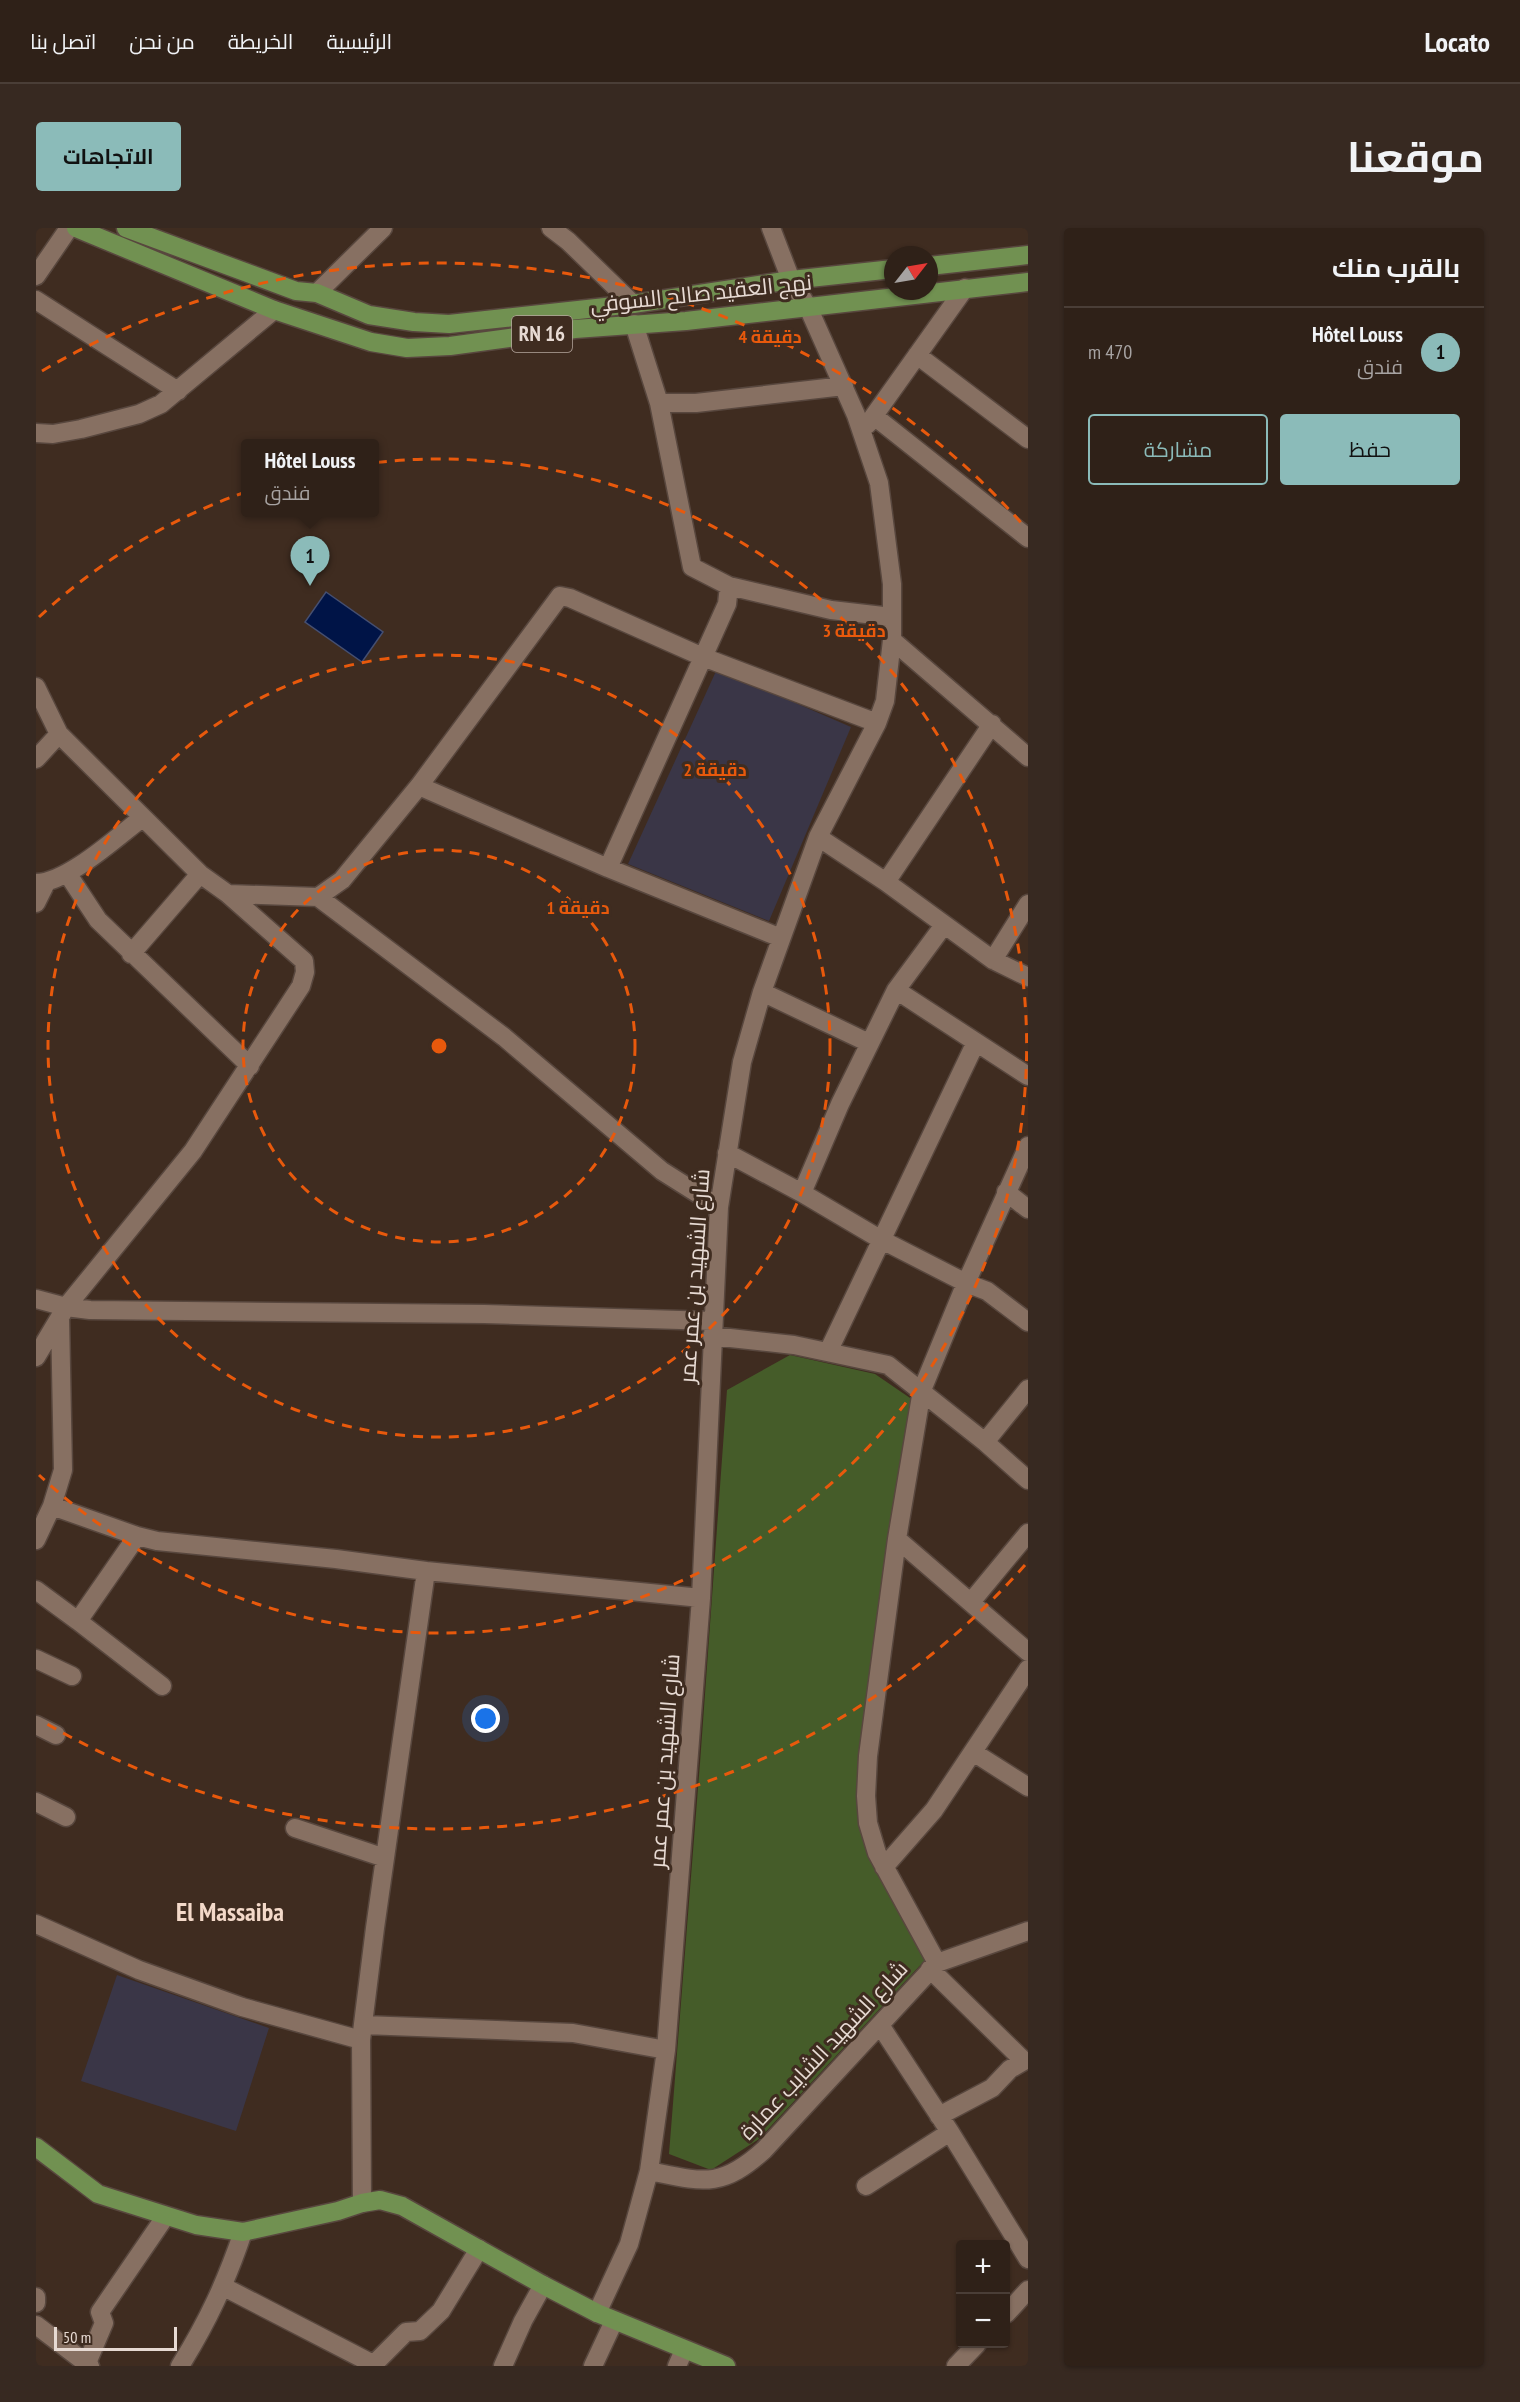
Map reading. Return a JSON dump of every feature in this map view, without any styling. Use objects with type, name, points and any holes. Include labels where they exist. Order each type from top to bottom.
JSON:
[{"type":"main road","name":"نهج العقيد صالح السوفي","points":[[76,228],[274,310],[371,342],[407,348],[450,346],[634,324],[686,321],[1028,282]]},
{"type":"main road","name":"نهج العقيد صالح السوفي","points":[[126,228],[296,291],[317,293],[369,315],[414,322],[449,324],[633,304],[791,280],[884,271]]},
{"type":"main road","points":[[938,265],[1028,255]]},
{"type":"main road","points":[[36,2147],[98,2194],[196,2225],[243,2232],[380,2200],[402,2206],[680,2358],[726,2366]]},
{"type":"street","points":[[36,276],[69,228]]},
{"type":"street","points":[[317,293],[383,228]]},
{"type":"street","points":[[550,228],[568,241],[633,304]]},
{"type":"street","name":"شارع الشهيد بن عمر عمر","points":[[597,2313],[629,2244],[650,2171],[666,2050],[700,1598],[719,1208],[742,1062],[762,992],[818,837],[877,723],[885,701],[892,640],[892,584],[879,483],[844,386],[808,307],[791,280],[771,228]]},
{"type":"street","points":[[862,433],[964,288]]},
{"type":"street","points":[[36,300],[178,391]]},
{"type":"street","points":[[36,434],[52,435],[139,414],[161,404],[274,310]]},
{"type":"street","points":[[634,324],[659,404],[692,567],[729,586],[831,610],[892,617]]},
{"type":"street","points":[[917,355],[1028,439]]},
{"type":"street","points":[[659,404],[696,403],[844,386]]},
{"type":"street","points":[[874,416],[1028,538]]},
{"type":"street","points":[[608,868],[727,604],[729,586]]},
{"type":"street","points":[[318,897],[342,880],[419,786],[560,596],[570,598],[703,657],[877,723]]},
{"type":"street","points":[[892,640],[1028,757]]},
{"type":"street","points":[[36,687],[49,726],[200,874],[228,894],[304,961],[305,965],[301,987],[193,1151],[63,1312],[36,1357]]},
{"type":"street","points":[[886,882],[992,724]]},
{"type":"street","points":[[36,759],[49,726]]},
{"type":"street","points":[[419,786],[608,868],[781,938]]},
{"type":"street","points":[[36,903],[41,883],[67,873],[142,818]]},
{"type":"street","points":[[818,837],[886,882],[993,960],[1028,977]]},
{"type":"street","points":[[67,873],[98,920],[250,1066]]},
{"type":"street","points":[[131,954],[200,874]]},
{"type":"street","points":[[228,894],[318,897],[504,1037],[662,1171],[719,1208]]},
{"type":"street","points":[[993,960],[1028,904]]},
{"type":"street","points":[[802,1192],[869,1043],[896,990],[944,925]]},
{"type":"street","points":[[896,990],[1028,1076]]},
{"type":"street","points":[[762,992],[869,1043]]},
{"type":"street","points":[[828,1352],[976,1042]]},
{"type":"street","points":[[939,2116],[992,2088],[1010,2069],[1026,2059],[934,1966],[884,1867],[868,1823],[866,1796],[868,1756],[897,1539],[922,1390],[966,1283],[1028,1146]]},
{"type":"street","points":[[727,1153],[802,1192],[880,1239],[966,1283],[987,1291],[1028,1322]]},
{"type":"street","points":[[1006,1192],[1028,1209]]},
{"type":"street","points":[[36,1299],[63,1312],[90,1310],[483,1314],[713,1329],[888,1365],[922,1390],[1028,1480]]},
{"type":"street","points":[[36,1540],[44,1514],[63,1470],[63,1312]]},
{"type":"street","points":[[985,1442],[1028,1389]]},
{"type":"street","points":[[44,1514],[157,1541],[700,1598]]},
{"type":"street","points":[[971,1602],[1028,1533]]},
{"type":"street","points":[[78,1621],[137,1536]]},
{"type":"street","points":[[897,1539],[1028,1652]]},
{"type":"street","points":[[362,2203],[363,2032],[426,1571]]},
{"type":"street","points":[[36,1590],[162,1686]]},
{"type":"street","points":[[36,1659],[72,1676]]},
{"type":"street","points":[[884,1867],[934,1810],[1028,1669]]},
{"type":"street","points":[[36,1725],[56,1735]]},
{"type":"street","points":[[973,1752],[1028,1787]]},
{"type":"street","points":[[36,1802],[66,1817]]},
{"type":"street","points":[[295,1828],[385,1858]]},
{"type":"street","points":[[36,1924],[139,1970],[242,2007],[363,2032],[573,2033],[666,2050]]},
{"type":"street","name":"شارع الشهيد الشايب عمارة","points":[[650,2171],[698,2181],[716,2180],[750,2163],[934,1966],[1028,1931]]},
{"type":"street","points":[[880,2025],[1025,2249]]},
{"type":"street","points":[[866,2186],[950,2132]]},
{"type":"street","points":[[36,2325],[88,2364],[104,2323],[100,2312],[165,2217]]},
{"type":"street","points":[[180,2366],[196,2341],[224,2287],[243,2232]]},
{"type":"street","points":[[224,2287],[373,2365],[406,2332],[420,2331],[441,2311],[479,2249]]},
{"type":"street","points":[[503,2366],[523,2321],[543,2285]]},
{"type":"street","points":[[1010,2309],[1028,2290]]},
{"type":"street","points":[[36,2297],[36,2303]]},
{"type":"street","points":[[593,2366],[614,2321]]},
{"type":"street","points":[[956,2366],[972,2348]]},
{"type":"shaded area","points":[[326,592],[383,632],[362,662],[305,622]]},
{"type":"shaded area","points":[[717,669],[851,727],[769,921],[628,864]]},
{"type":"shaded area","points":[[117,1975],[269,2028],[236,2131],[81,2081]]},
{"type":"green space","points":[[790,1355],[875,1374],[913,1400],[863,1823],[926,1959],[759,2139],[711,2170],[669,2154],[727,1390]]},
{"type":"place","name":"Hôtel Louss","points":[[310,586]]},
{"type":"district","name":"El Massaiba","points":[[230,1912]]}]
